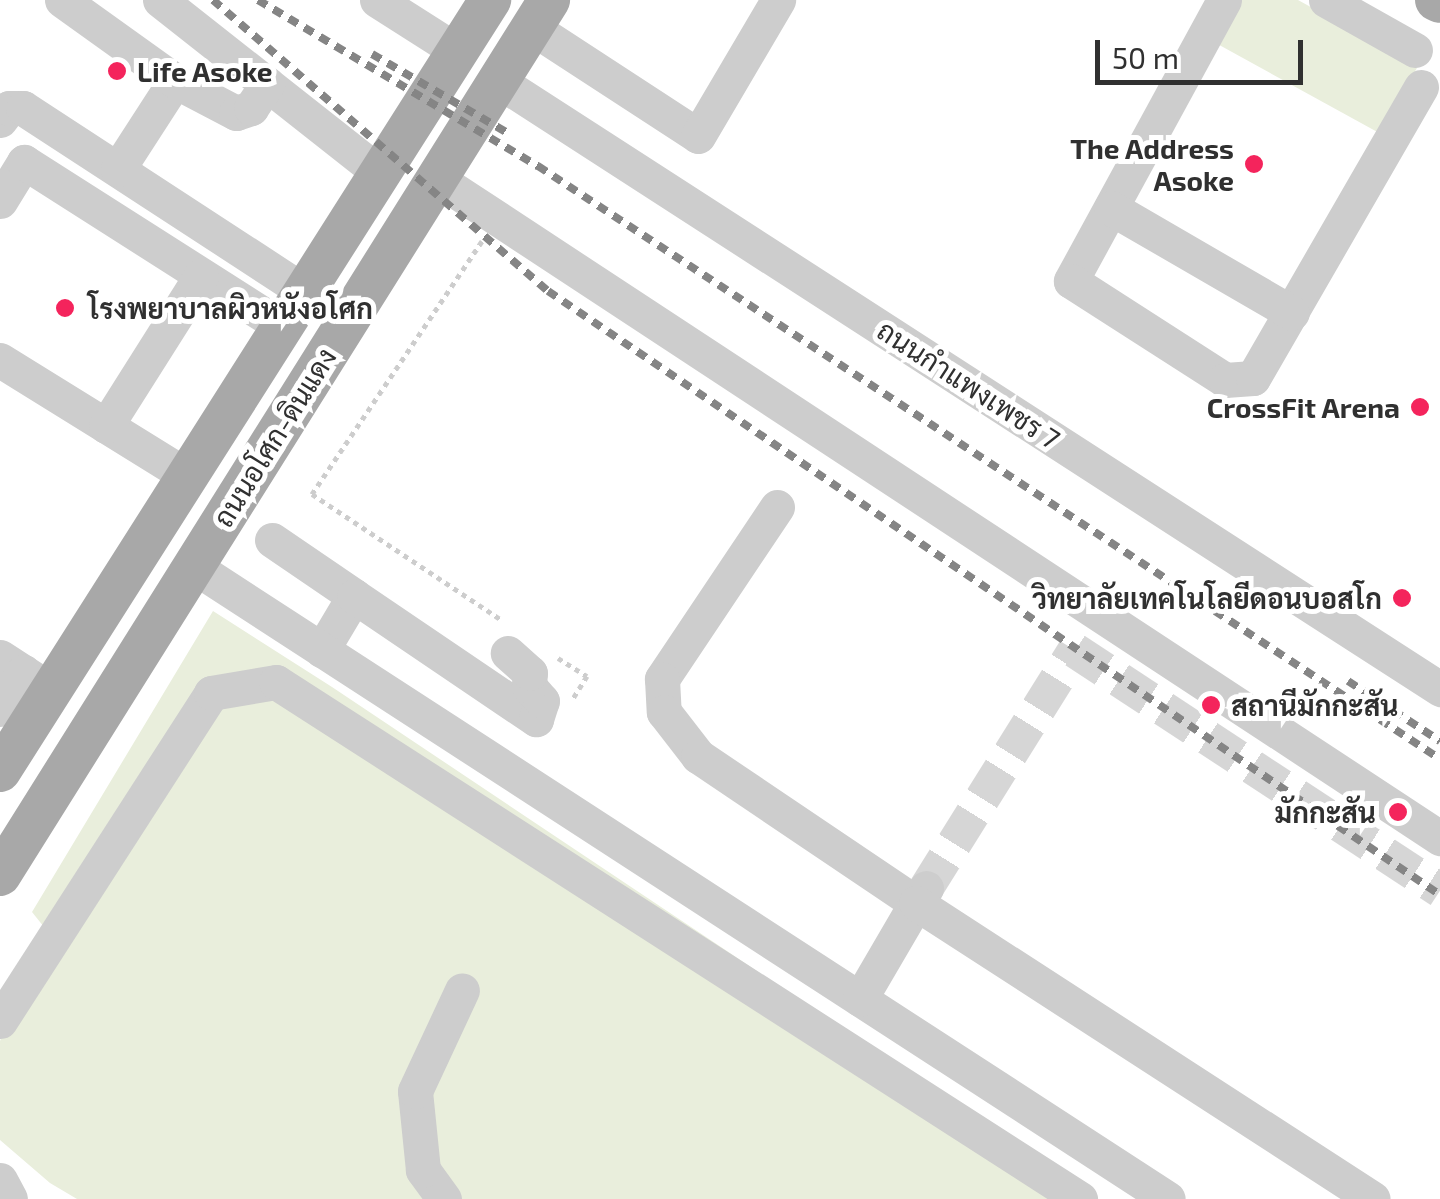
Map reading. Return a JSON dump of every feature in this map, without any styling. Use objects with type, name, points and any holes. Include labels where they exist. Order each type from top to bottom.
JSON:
[{"type":"main road","name":"ถนนอโศก-ดินแดง","points":[[0,770],[25,673],[187,476],[490,0]]},
{"type":"main road","name":"ถนนอโศก-ดินแดง","points":[[0,875],[540,14]]},
{"type":"street","points":[[62,0],[175,81],[242,114],[267,84]]},
{"type":"street","points":[[160,0],[380,173]]},
{"type":"street","points":[[377,0],[457,51]]},
{"type":"street","points":[[540,14],[698,136],[778,0]]},
{"type":"street","points":[[1224,0],[1071,282],[1225,380],[1254,378],[1432,64],[1326,0]]},
{"type":"street","name":"ถนนกำแพงเพชร 7","points":[[497,80],[1440,689]]},
{"type":"street","points":[[118,169],[175,81]]},
{"type":"street","points":[[2,114],[23,108],[118,169],[294,310]]},
{"type":"street","points":[[0,201],[24,162],[201,276],[294,310]]},
{"type":"street","points":[[436,178],[1440,838]]},
{"type":"street","points":[[1111,208],[1292,313]]},
{"type":"street","points":[[106,426],[201,276]]},
{"type":"street","points":[[0,360],[187,476]]},
{"type":"street","points":[[777,507],[662,680],[664,712],[698,756],[921,896],[1373,1199]]},
{"type":"street","points":[[272,540],[536,719],[542,700],[529,686],[530,673],[508,653]]},
{"type":"street","points":[[193,566],[1168,1199]]},
{"type":"street","points":[[322,650],[354,596]]},
{"type":"street","points":[[0,709],[25,673]]},
{"type":"street","points":[[0,1020],[210,693],[276,682],[1080,1199]]},
{"type":"street","points":[[860,999],[921,896]]},
{"type":"street","points":[[444,1199],[422,1170],[416,1092],[462,990]]},
{"type":"street","points":[[0,1180],[10,1199]]},
{"type":"green space","points":[[1234,0],[1298,0],[1418,66],[1381,134],[1212,41]]},
{"type":"green space","points":[[213,611],[1098,1199],[77,1199],[50,1183],[0,1140],[0,1041],[10,1016],[60,947],[32,912]]},
{"type":"tunnel","points":[[926,888],[1075,650],[1440,890]]},
{"type":"railway","points":[[213,0],[548,291],[1440,895]]},
{"type":"railway","points":[[258,0],[538,166],[1440,759]]},
{"type":"railway","points":[[372,54],[506,132]]},
{"type":"railway","points":[[1348,681],[1440,741]]},
{"type":"place","name":"Life Asoke","points":[[117,71]]},
{"type":"place","name":"The Address Asoke","points":[[1254,164]]},
{"type":"place","name":"โรงพยาบาลผิวหนังอโศก","points":[[65,308]]},
{"type":"place","name":"CrossFit Arena","points":[[1420,407]]},
{"type":"place","name":"วิทยาลัยเทคโนโลยีดอนบอสโก","points":[[1402,598]]},
{"type":"place","name":"สถานีมักกะสัน","points":[[1211,705]]},
{"type":"place","name":"มักกะสัน","points":[[1398,812]]}]
